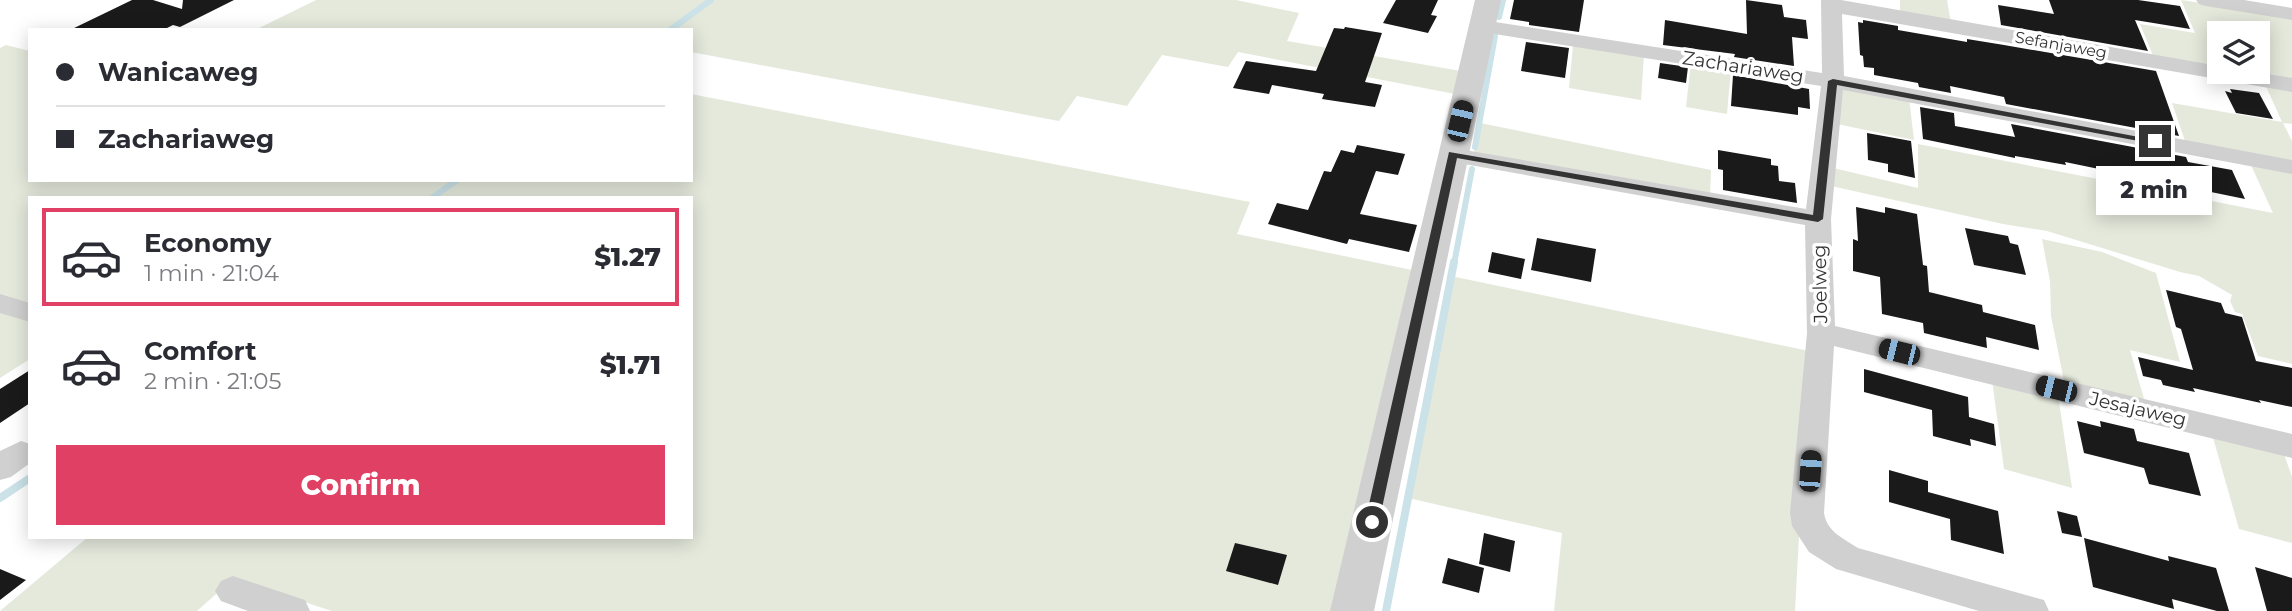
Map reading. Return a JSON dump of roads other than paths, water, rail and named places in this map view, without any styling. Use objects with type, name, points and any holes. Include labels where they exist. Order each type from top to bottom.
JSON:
[{"type":"street","points":[[2206,0],[2292,13]]},
{"type":"street","name":"Joelweg","points":[[1831,3],[1833,81],[1818,219],[1821,333],[1807,513],[1810,526],[1821,542],[1848,559],[2031,611]]},
{"type":"street","name":"Sefanjaweg","points":[[1831,3],[2292,85]]},
{"type":"street","points":[[1352,611],[1485,13]]},
{"type":"street","name":"Zachariaweg","points":[[1485,13],[2292,167]]},
{"type":"street","points":[[1453,155],[1818,219]]},
{"type":"street","points":[[0,303],[28,312]]},
{"type":"street","name":"Jesajaweg","points":[[1821,333],[2292,446]]},
{"type":"street","points":[[233,591],[292,611]]},
{"type":"waterway","points":[[673,28],[711,0]]},
{"type":"waterway","points":[[1499,17],[1503,0]]},
{"type":"waterway","points":[[1475,147],[1495,36]]},
{"type":"waterway","points":[[1454,264],[1472,169]]},
{"type":"waterway","points":[[435,196],[454,182]]},
{"type":"waterway","points":[[1386,611],[1454,262]]},
{"type":"waterway","points":[[0,498],[28,479]]}]
